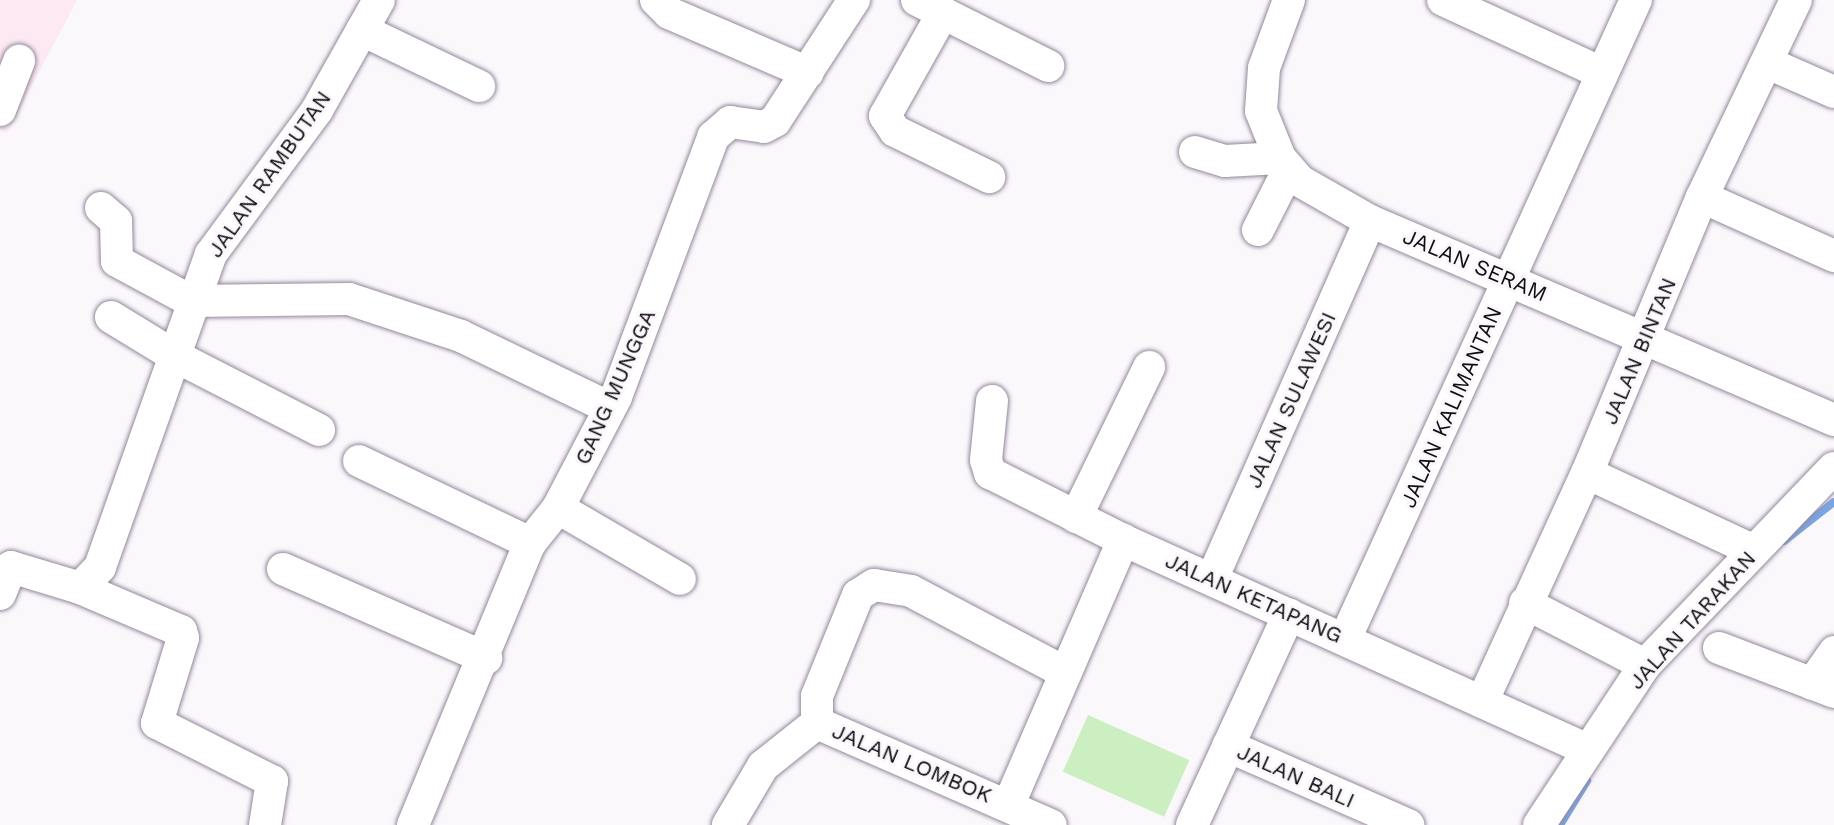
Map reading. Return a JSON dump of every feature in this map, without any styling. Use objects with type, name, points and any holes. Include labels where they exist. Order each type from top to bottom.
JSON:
[{"type":"street","name":"JALAN RAMBUTAN","points":[[80,588],[100,567],[175,356],[191,301],[211,254],[317,110],[379,0]]},
{"type":"street","points":[[656,0],[669,13],[808,73]]},
{"type":"street","name":"GANG MUNGGA","points":[[413,825],[486,658],[530,543],[558,508],[610,408],[713,137],[720,128],[738,121],[771,125],[854,0]]},
{"type":"street","points":[[1258,230],[1285,164],[1261,111],[1261,91],[1289,0]]},
{"type":"street","name":"JALAN KALIMANTAN","points":[[1345,639],[1636,0]]},
{"type":"street","name":"JALAN BINTAN","points":[[1482,702],[1587,473],[1702,197],[1796,0]]},
{"type":"street","points":[[1460,4],[1602,73]]},
{"type":"street","points":[[989,177],[895,131],[885,116],[930,7],[1048,66]]},
{"type":"street","points":[[362,30],[479,86]]},
{"type":"street","points":[[0,110],[19,61]]},
{"type":"street","points":[[1768,63],[1834,92]]},
{"type":"street","points":[[1195,152],[1235,162],[1285,164]]},
{"type":"street","name":"JALAN SERAM","points":[[1285,164],[1334,203],[1370,221],[1509,278],[1834,420]]},
{"type":"street","points":[[1702,197],[1834,256]]},
{"type":"street","points":[[101,208],[116,221],[117,261],[191,301],[349,299],[461,336],[610,408]]},
{"type":"street","name":"JALAN SULAWESI","points":[[1212,579],[1370,221]]},
{"type":"street","points":[[111,317],[175,356],[319,430]]},
{"type":"street","points":[[1076,517],[1149,367]]},
{"type":"street","name":"JALAN KETAPANG","points":[[992,401],[986,460],[990,473],[1123,540],[1586,749]]},
{"type":"street","points":[[359,461],[530,543]]},
{"type":"street","name":"JALAN TARAKAN","points":[[1539,825],[1586,749],[1645,665],[1834,468]]},
{"type":"street","points":[[1587,473],[1754,551]]},
{"type":"street","points":[[558,508],[680,579]]},
{"type":"street","points":[[1009,804],[1123,540]]},
{"type":"street","points":[[283,569],[486,658]]},
{"type":"street","points":[[4,574],[80,588],[181,631],[183,638],[157,723],[272,781],[265,825]]},
{"type":"street","points":[[728,825],[763,766],[817,723],[817,696],[858,595],[874,585],[911,591],[1066,673]]},
{"type":"street","points":[[1525,603],[1645,665]]},
{"type":"street","points":[[1192,825],[1289,614]]},
{"type":"street","points":[[1719,648],[1823,688],[1834,652]]},
{"type":"street","name":"JALAN LOMBOK","points":[[817,723],[1009,804],[1051,825]]},
{"type":"street","name":"JALAN BALI","points":[[1228,746],[1408,825]]},
{"type":"shaded area","points":[[0,0],[77,0],[7,133],[0,129]]},
{"type":"green space","points":[[1088,715],[1189,760],[1164,817],[1063,772]]},
{"type":"waterway","points":[[1784,541],[1834,502]]},
{"type":"waterway","points":[[1560,825],[1587,781]]}]
